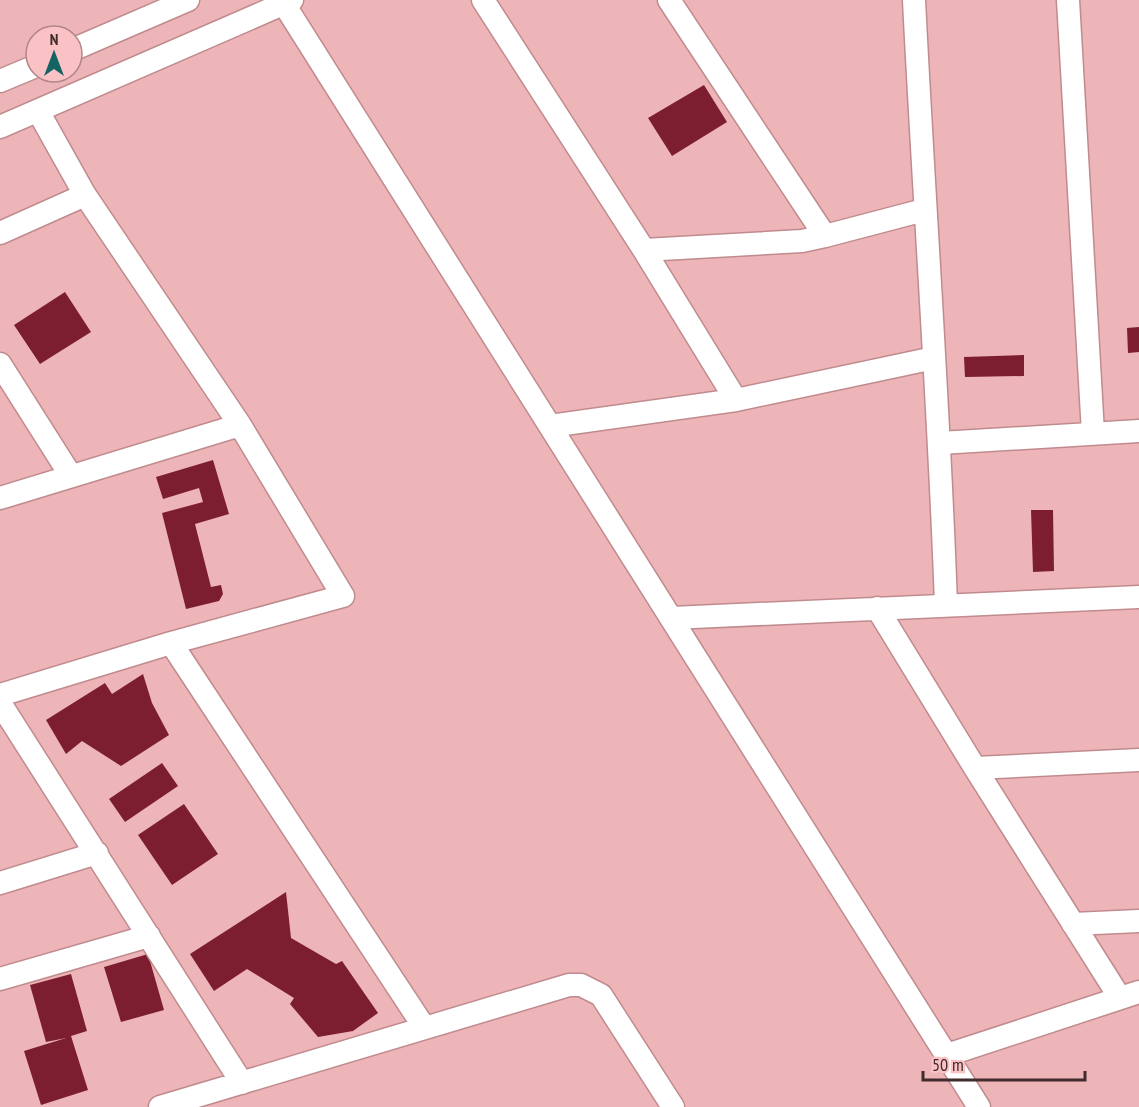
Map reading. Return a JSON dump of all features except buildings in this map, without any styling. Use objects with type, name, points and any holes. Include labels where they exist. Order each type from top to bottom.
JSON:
[{"type":"street","points":[[84,45],[188,0]]},
{"type":"street","points":[[483,0],[644,250],[736,400]]},
{"type":"street","points":[[669,0],[825,236]]},
{"type":"street","points":[[914,0],[924,210],[940,443],[946,605]]},
{"type":"street","points":[[1068,0],[1093,433]]},
{"type":"street","points":[[0,127],[288,2],[550,426],[980,1107]]},
{"type":"street","points":[[0,81],[24,71]]},
{"type":"street","points":[[0,695],[171,643],[343,596],[240,425],[85,195],[38,111]]},
{"type":"street","points":[[0,233],[85,195]]},
{"type":"street","points":[[644,250],[802,241],[924,210]]},
{"type":"street","points":[[550,426],[736,400],[934,358]]},
{"type":"street","points":[[0,364],[71,476]]},
{"type":"street","points":[[0,498],[240,425]]},
{"type":"street","points":[[940,443],[1139,431]]},
{"type":"street","points":[[672,618],[1139,597]]},
{"type":"street","points":[[877,608],[1073,924],[1130,995],[947,1055]]},
{"type":"street","points":[[171,643],[423,1027]]},
{"type":"street","points":[[0,703],[242,1083]]},
{"type":"street","points":[[975,768],[1139,760]]},
{"type":"street","points":[[0,883],[96,853]]},
{"type":"street","points":[[1073,924],[1139,921]]},
{"type":"street","points":[[0,979],[149,936]]},
{"type":"street","points":[[160,1107],[221,1098],[242,1083],[558,987],[581,985],[601,995],[673,1107]]}]
